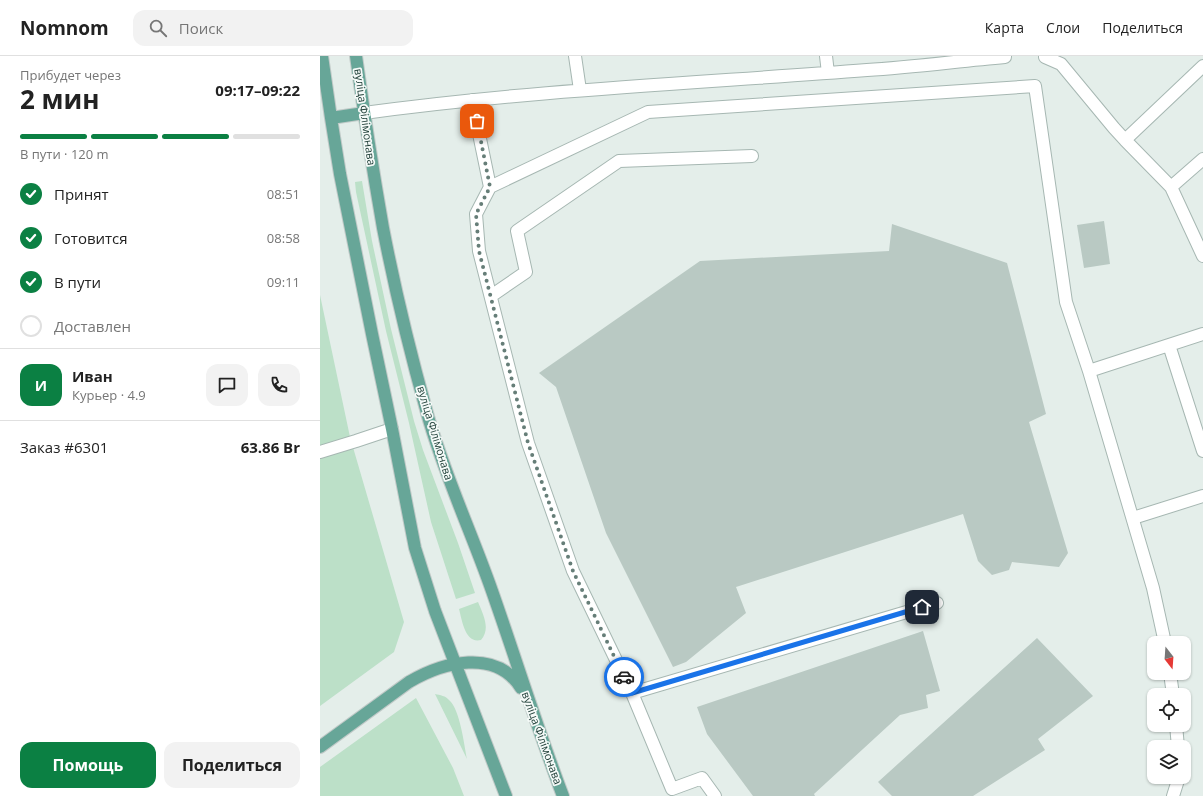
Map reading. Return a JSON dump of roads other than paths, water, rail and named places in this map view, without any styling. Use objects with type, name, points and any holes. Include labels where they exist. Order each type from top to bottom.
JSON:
[{"type":"main road","points":[[322,56],[350,229],[392,429],[415,548],[454,664],[506,796]]},
{"type":"main road","name":"вуліца Філімонава","points":[[356,56],[384,230],[402,318],[428,415],[450,482],[492,592],[527,698],[563,796]]},
{"type":"main road","points":[[331,118],[364,113]]},
{"type":"main road","points":[[320,747],[409,682],[418,677],[454,664],[475,662],[486,663],[498,668],[511,676],[527,698]]},
{"type":"lane","points":[[575,56],[580,90]]},
{"type":"lane","points":[[826,56],[828,73]]},
{"type":"lane","points":[[364,113],[417,105],[580,90],[869,70],[1005,56]]},
{"type":"lane","points":[[1045,57],[1061,64],[1114,128],[1171,187],[1203,256]]},
{"type":"lane","points":[[1125,140],[1203,66]]},
{"type":"lane","points":[[714,796],[702,778],[672,789],[632,693],[570,563],[528,443],[479,251],[476,214],[490,187],[648,112],[1035,86],[1066,302],[1089,371],[1133,518],[1153,588],[1163,636]]},
{"type":"lane","points":[[472,100],[490,187]]},
{"type":"lane","points":[[491,296],[526,272],[517,231],[619,161],[752,156]]},
{"type":"lane","points":[[1171,187],[1203,159]]},
{"type":"lane","points":[[1089,371],[1203,334]]},
{"type":"lane","points":[[1169,345],[1203,452]]},
{"type":"lane","points":[[320,452],[392,429]]},
{"type":"lane","points":[[1133,518],[1203,496]]},
{"type":"lane","points":[[632,693],[937,603]]},
{"type":"lane","points":[[1173,796],[1177,784]]}]
